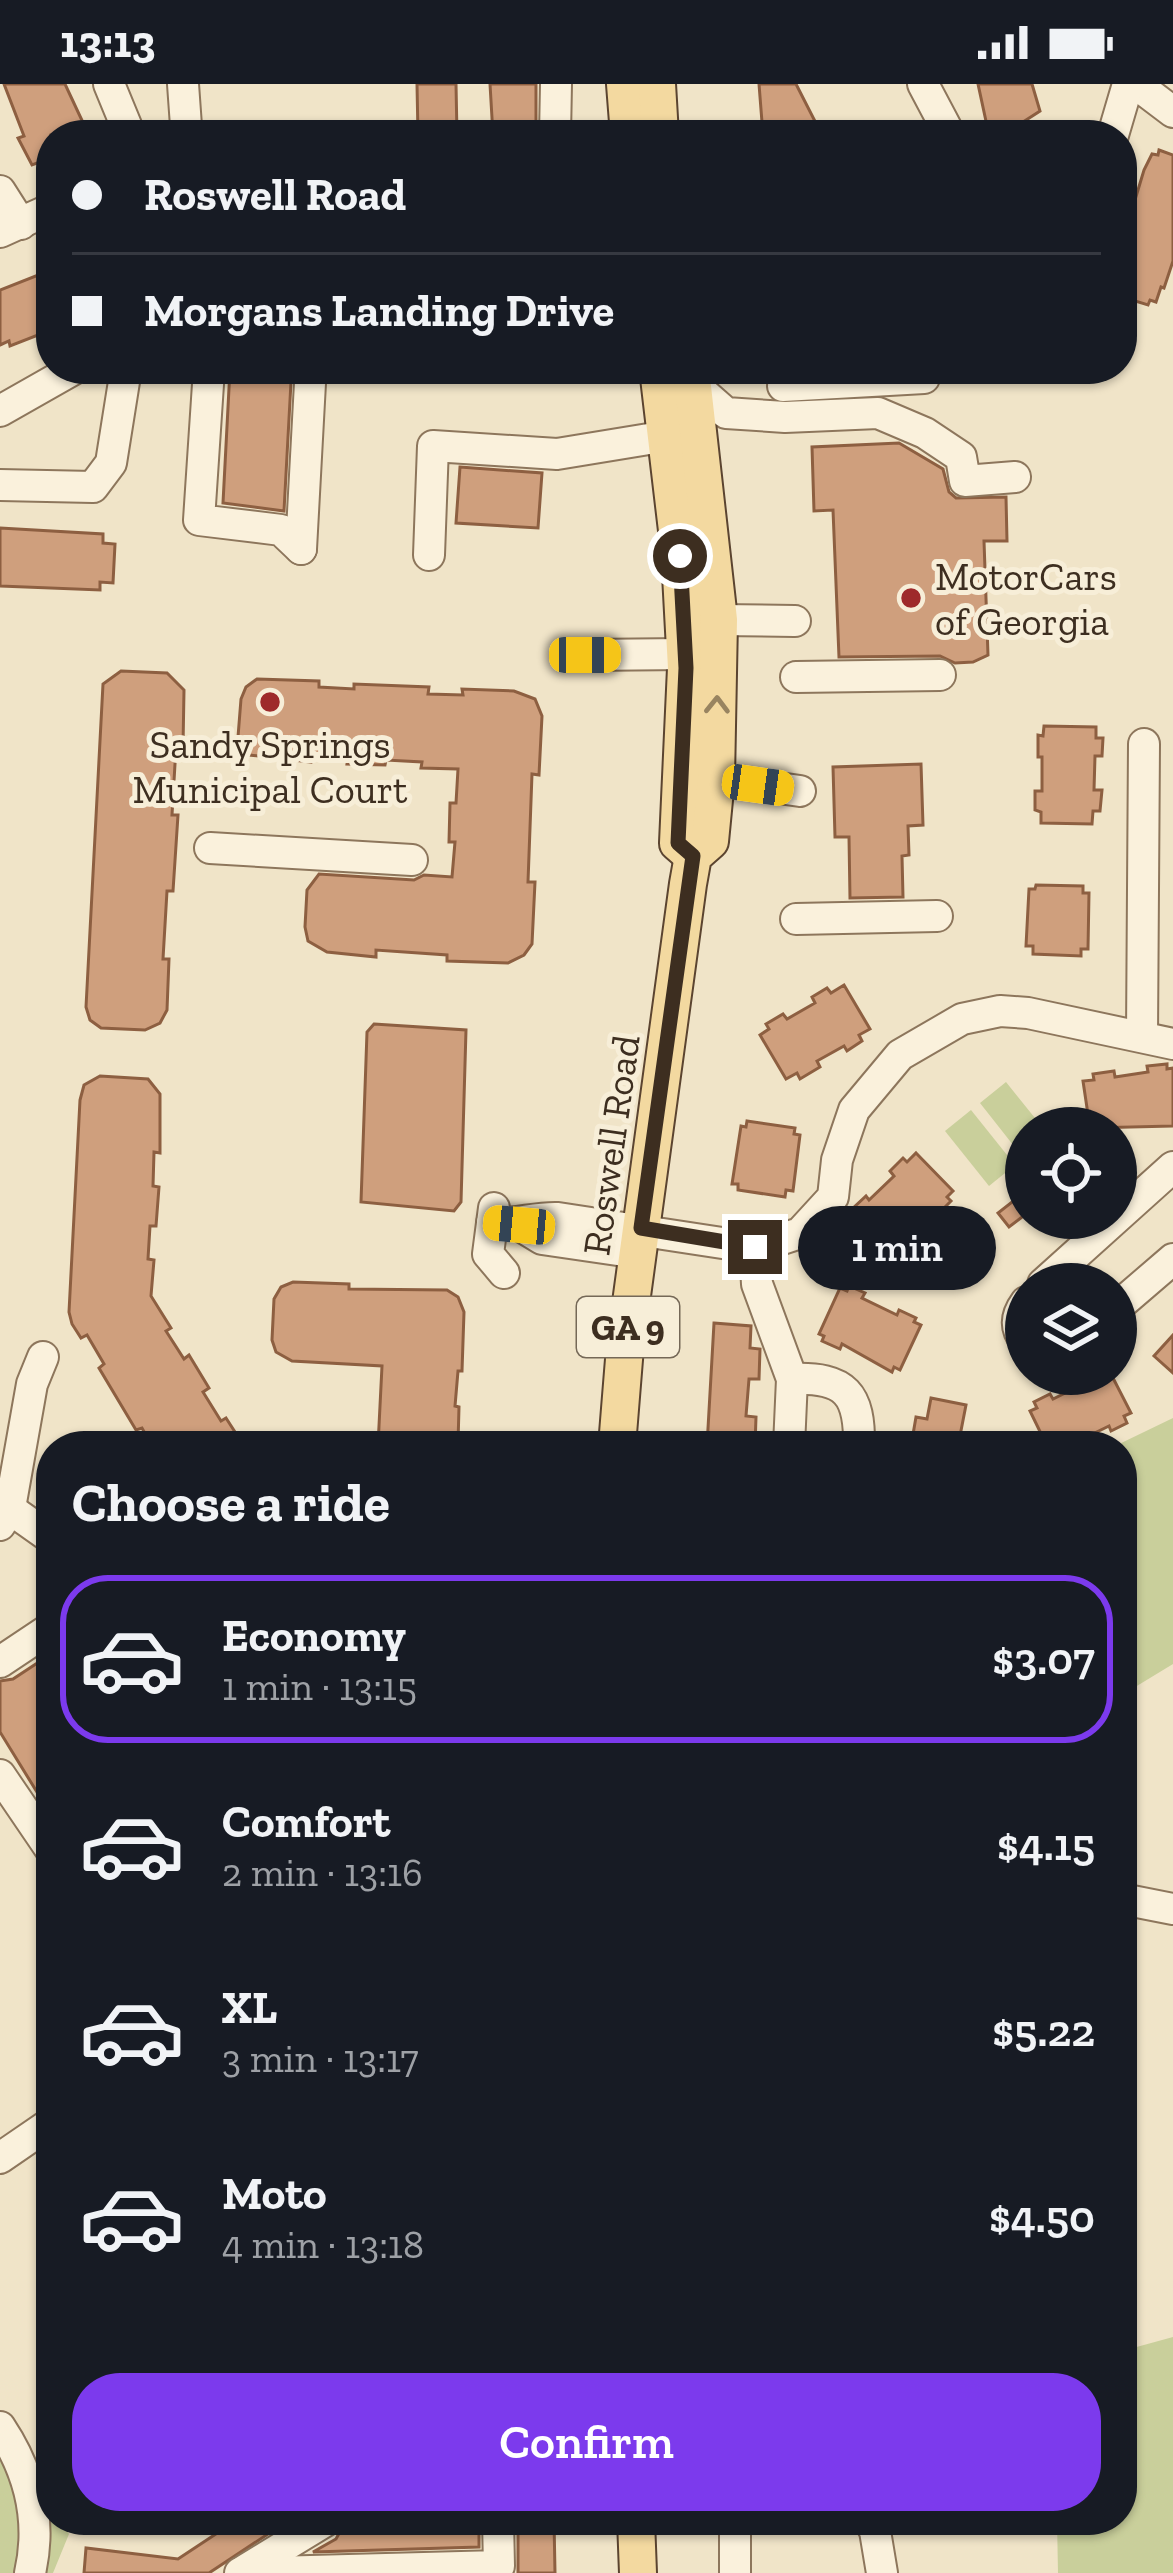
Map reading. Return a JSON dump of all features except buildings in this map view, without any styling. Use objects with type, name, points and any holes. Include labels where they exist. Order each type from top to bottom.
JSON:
[{"type":"main road","points":[[625,84],[628,120]]},
{"type":"main road","points":[[657,84],[659,120]]},
{"type":"main road","name":"Roswell Road","points":[[660,384],[680,556],[685,654],[678,843],[693,856]]},
{"type":"main road","name":"Roswell Road","points":[[619,1431],[639,1241],[693,856],[710,841],[716,779],[719,620],[693,384]]},
{"type":"main road","points":[[637,2535],[638,2573]]},
{"type":"street","points":[[110,84],[124,120]]},
{"type":"street","points":[[183,84],[186,120]]},
{"type":"street","points":[[555,120],[556,84]]},
{"type":"street","points":[[923,84],[942,120]]},
{"type":"street","points":[[1119,120],[1132,84],[1173,112]]},
{"type":"street","points":[[0,191],[10,228]]},
{"type":"street","points":[[0,411],[48,384]]},
{"type":"street","points":[[0,485],[93,487],[111,463],[124,384]]},
{"type":"street","points":[[207,384],[199,520],[281,530],[301,549],[310,384]]},
{"type":"street","points":[[699,384],[726,413],[785,417],[878,413],[925,433],[961,458],[965,482],[1015,477]]},
{"type":"street","points":[[783,386],[818,384]]},
{"type":"street","points":[[429,555],[433,446],[558,450],[667,436]]},
{"type":"street","points":[[719,620],[795,621]]},
{"type":"street","points":[[585,655],[685,654]]},
{"type":"street","points":[[796,676],[940,675]]},
{"type":"street","points":[[1142,1036],[1144,744]]},
{"type":"street","points":[[716,779],[800,791]]},
{"type":"street","points":[[211,848],[412,860]]},
{"type":"street","points":[[796,919],[937,916]]},
{"type":"street","points":[[504,1273],[488,1254],[502,1219],[547,1218],[639,1241],[755,1247],[800,1233],[833,1197],[837,1160],[854,1110],[900,1054],[962,1019],[1000,1011],[1028,1013],[1173,1044]]},
{"type":"street","points":[[1066,1263],[1173,1167]]},
{"type":"street","points":[[755,1247],[757,1284],[792,1378],[790,1431]]},
{"type":"street","points":[[1137,1290],[1173,1259]]},
{"type":"street","points":[[36,1530],[3,1512],[32,1384],[43,1357]]},
{"type":"street","points":[[792,1378],[823,1378],[851,1397],[860,1410],[859,1431]]},
{"type":"street","points":[[0,1662],[36,1638]]},
{"type":"street","points":[[0,1774],[36,1828]]},
{"type":"street","points":[[1137,1901],[1173,1909]]},
{"type":"street","points":[[0,2158],[36,2133]]},
{"type":"street","points":[[0,2427],[25,2471],[34,2508],[30,2573]]},
{"type":"street","points":[[302,2535],[240,2573],[499,2566],[498,2535]]},
{"type":"street","points":[[735,2535],[735,2573]]},
{"type":"street","points":[[873,2535],[882,2573]]},
{"type":"green space","points":[[1006,1082],[1026,1107],[1005,1107],[1005,1135],[980,1103]]},
{"type":"green space","points":[[971,1110],[1005,1152],[1005,1173],[989,1186],[945,1131]]},
{"type":"green space","points":[[1173,1418],[1173,1664],[1137,1686],[1137,1435]]},
{"type":"green space","points":[[1173,2337],[1173,2573],[1058,2573],[1057,2535],[1137,2535],[1137,2347]]},
{"type":"green space","points":[[0,2422],[36,2481],[36,2535],[69,2535],[53,2573],[0,2573]]},
{"type":"place","name":"MotorCars of Georgia","points":[[911,598]]},
{"type":"place","name":"Sandy Springs Municipal Court","points":[[270,702]]},
{"type":"route","points":[[680,556],[686,668],[678,843],[693,856],[641,1228],[755,1247]]}]
